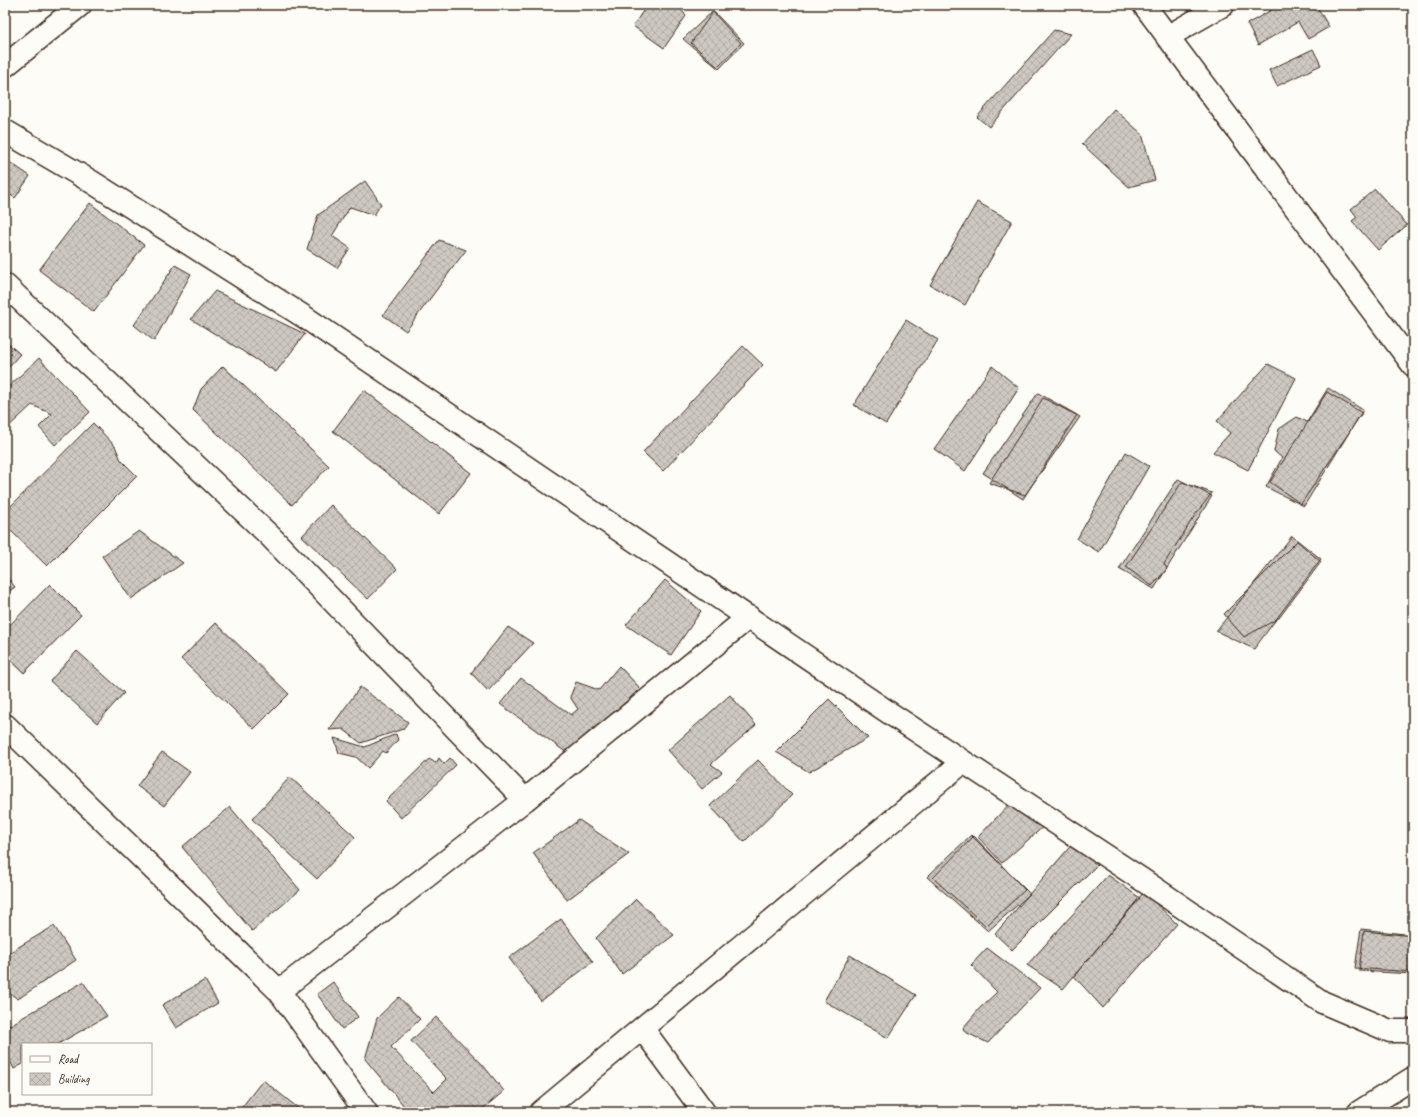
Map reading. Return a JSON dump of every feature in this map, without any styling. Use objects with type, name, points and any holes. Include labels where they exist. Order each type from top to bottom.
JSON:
[{"type":"street","points":[[5,66],[80,5]]},
{"type":"street","points":[[1144,5],[1413,365]]},
{"type":"street","points":[[1168,37],[1222,5]]},
{"type":"street","points":[[5,131],[92,182],[306,318],[749,618],[963,762],[1141,879],[1322,1002],[1390,1031],[1413,1031]]},
{"type":"street","points":[[5,285],[270,536],[525,800]]},
{"type":"street","points":[[279,991],[525,800],[749,618]]},
{"type":"street","points":[[5,725],[279,991],[366,1112]]},
{"type":"street","points":[[541,1112],[963,762]]},
{"type":"street","points":[[642,1028],[704,1112]]},
{"type":"street","points":[[1359,1112],[1413,1078]]},
{"type":"building","points":[[647,5],[683,5],[680,8],[686,16],[664,48],[633,26]]},
{"type":"building","points":[[1280,5],[1316,5],[1329,27],[1308,39],[1298,22],[1258,45],[1247,24]]},
{"type":"building","points":[[713,11],[744,43],[719,69],[683,39]]},
{"type":"building","points":[[713,12],[741,43],[718,67],[691,43]]},
{"type":"building","points":[[1054,30],[1071,34],[989,127],[977,117]]},
{"type":"building","points":[[1313,49],[1321,65],[1277,86],[1269,70]]},
{"type":"building","points":[[1114,109],[1142,134],[1155,180],[1129,187],[1082,144]]},
{"type":"building","points":[[5,159],[30,176],[15,198],[5,191]]},
{"type":"building","points":[[365,181],[381,204],[374,215],[350,207],[332,236],[350,248],[337,268],[307,249],[318,215]]},
{"type":"building","points":[[1375,189],[1407,225],[1378,250],[1352,221],[1357,217],[1351,209]]},
{"type":"building","points":[[977,202],[1012,221],[965,305],[930,285]]},
{"type":"building","points":[[90,203],[144,245],[94,312],[39,270]]},
{"type":"building","points":[[439,240],[466,250],[406,331],[383,315]]},
{"type":"building","points":[[175,265],[191,274],[154,341],[134,325]]},
{"type":"building","points":[[215,291],[305,334],[276,372],[191,319]]},
{"type":"building","points":[[906,320],[938,340],[886,424],[854,405]]},
{"type":"building","points":[[5,341],[20,354],[5,371]]},
{"type":"building","points":[[743,346],[763,365],[663,471],[643,452]]},
{"type":"building","points":[[39,358],[90,412],[55,445],[39,427],[52,414],[32,405],[5,430],[5,390]]},
{"type":"building","points":[[1268,364],[1296,378],[1248,470],[1213,452],[1230,433],[1217,421]]},
{"type":"building","points":[[223,366],[329,466],[292,505],[193,410],[201,389]]},
{"type":"building","points":[[992,366],[1019,388],[965,471],[934,449]]},
{"type":"building","points":[[1328,388],[1363,410],[1304,506],[1266,487],[1282,458],[1274,451],[1279,429],[1297,417],[1307,422]]},
{"type":"building","points":[[364,390],[471,473],[439,514],[333,431]]},
{"type":"building","points":[[1327,392],[1362,413],[1301,504],[1270,482]]},
{"type":"building","points":[[1038,393],[1077,415],[1023,499],[983,473]]},
{"type":"building","points":[[1043,398],[1080,417],[1025,495],[989,483]]},
{"type":"building","points":[[93,423],[115,446],[121,460],[137,476],[47,566],[5,525],[5,512]]},
{"type":"building","points":[[1126,452],[1149,466],[1099,552],[1077,539]]},
{"type":"building","points":[[1178,479],[1212,496],[1154,589],[1119,569]]},
{"type":"building","points":[[1182,482],[1212,493],[1195,515],[1164,564],[1167,569],[1152,586],[1126,567]]},
{"type":"building","points":[[331,505],[397,569],[368,599],[302,536]]},
{"type":"building","points":[[139,531],[183,563],[131,599],[102,556]]},
{"type":"building","points":[[1292,536],[1321,559],[1254,649],[1216,631]]},
{"type":"building","points":[[1297,541],[1321,562],[1279,618],[1244,637],[1224,614]]},
{"type":"building","points":[[5,575],[15,587],[5,594]]},
{"type":"building","points":[[665,580],[701,611],[671,655],[626,625]]},
{"type":"building","points":[[50,584],[81,615],[24,673],[5,655],[5,630]]},
{"type":"building","points":[[216,623],[289,694],[254,729],[181,659]]},
{"type":"building","points":[[508,627],[533,643],[488,691],[471,673]]},
{"type":"building","points":[[77,651],[124,693],[97,723],[50,681]]},
{"type":"building","points":[[619,666],[640,688],[571,756],[500,704],[521,678],[571,715],[578,709],[570,697],[576,682],[599,690]]},
{"type":"building","points":[[360,687],[408,722],[403,729],[361,743],[343,729],[329,730]]},
{"type":"building","points":[[730,695],[756,725],[711,764],[722,772],[702,789],[668,750]]},
{"type":"building","points":[[829,699],[868,738],[809,772],[776,752]]},
{"type":"building","points":[[396,734],[398,740],[386,753],[383,751],[368,768],[356,757],[339,753],[334,738],[365,747]]},
{"type":"building","points":[[162,752],[190,772],[164,806],[137,786]]},
{"type":"building","points":[[439,758],[444,764],[450,758],[456,765],[401,818],[386,801],[429,759],[436,763]]},
{"type":"building","points":[[758,760],[792,795],[744,842],[710,806]]},
{"type":"building","points":[[290,777],[355,837],[317,879],[252,819]]},
{"type":"building","points":[[1016,797],[1045,825],[1002,863],[978,837]]},
{"type":"building","points":[[230,807],[300,890],[252,931],[182,847]]},
{"type":"building","points":[[579,820],[629,854],[567,900],[533,853]]},
{"type":"building","points":[[971,835],[1030,894],[988,931],[927,877]]},
{"type":"building","points":[[974,836],[1025,890],[986,926],[933,878]]},
{"type":"building","points":[[1074,842],[1097,865],[1012,950],[995,934]]},
{"type":"building","points":[[1108,875],[1140,898],[1063,989],[1027,965]]},
{"type":"building","points":[[1144,892],[1177,924],[1103,1008],[1074,976]]},
{"type":"building","points":[[636,899],[674,935],[622,974],[596,938]]},
{"type":"building","points":[[561,919],[593,962],[541,1001],[509,958]]},
{"type":"building","points":[[54,926],[76,960],[18,999],[5,990],[5,955]]},
{"type":"building","points":[[1361,929],[1413,935],[1413,972],[1355,968]]},
{"type":"building","points":[[1364,931],[1413,936],[1413,974],[1359,971]]},
{"type":"building","points":[[987,948],[1040,988],[988,1043],[965,1032],[963,1028],[980,1008],[997,992],[971,965]]},
{"type":"building","points":[[850,955],[916,995],[888,1038],[824,1001]]},
{"type":"building","points":[[205,980],[218,1003],[176,1028],[162,1005]]},
{"type":"building","points":[[83,982],[107,1016],[60,1043],[22,1043],[22,1065],[14,1069],[5,1050],[5,1028]]},
{"type":"building","points":[[333,982],[358,1017],[342,1029],[317,994]]},
{"type":"building","points":[[399,997],[420,1019],[391,1047],[434,1092],[447,1079],[411,1041],[436,1017],[482,1064],[504,1091],[479,1112],[409,1112],[365,1059],[377,1018]]},
{"type":"building","points":[[263,1080],[303,1112],[238,1112]]}]
